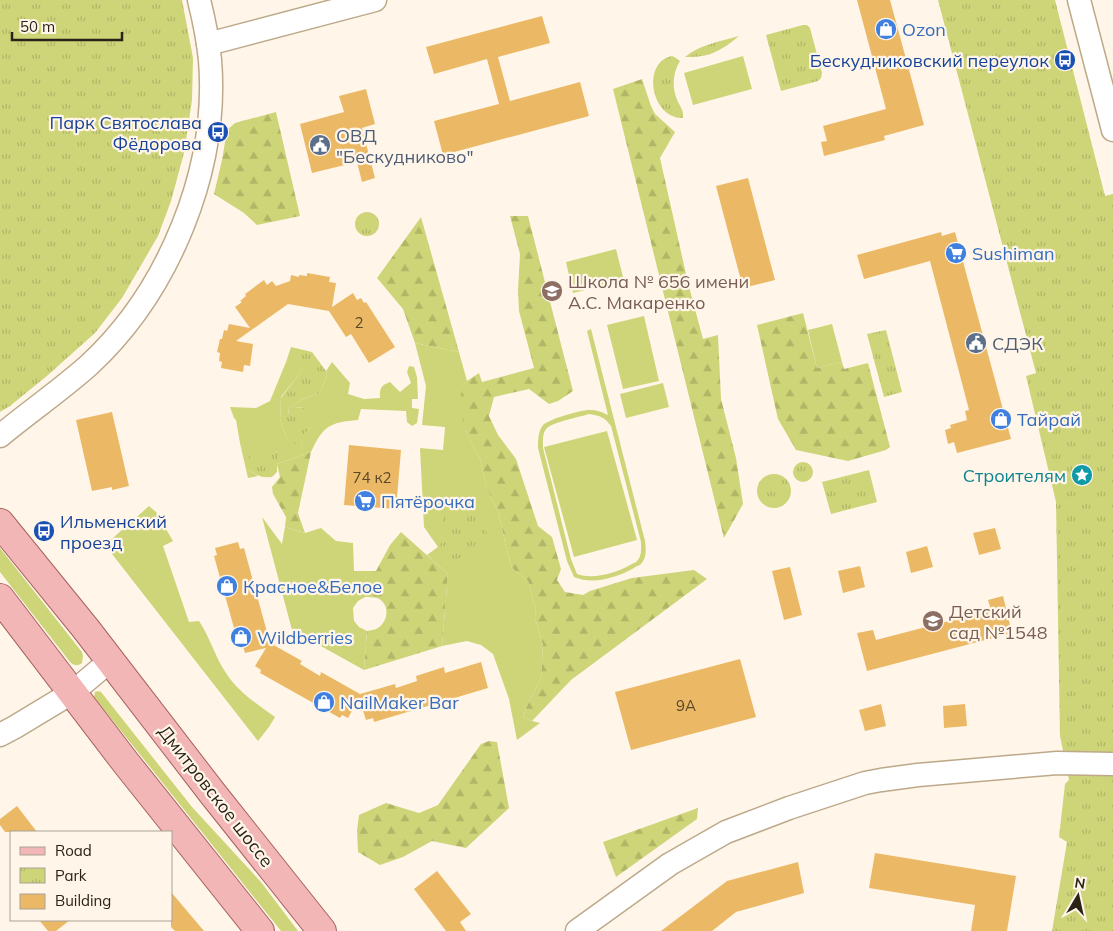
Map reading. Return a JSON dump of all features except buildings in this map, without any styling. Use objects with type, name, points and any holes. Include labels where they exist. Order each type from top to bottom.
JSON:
[{"type":"main road","name":"Дмитровское шоссе","points":[[0,523],[111,660],[213,794],[322,931]]},
{"type":"main road","points":[[0,598],[126,763],[260,931]]},
{"type":"street","points":[[0,436],[89,365],[125,325],[163,269],[180,232],[195,189],[202,161],[210,110],[211,78],[208,44],[200,0]]},
{"type":"street","points":[[208,44],[375,0]]},
{"type":"street","points":[[1080,0],[1113,130]]},
{"type":"street","points":[[0,735],[72,692],[111,660]]},
{"type":"street","points":[[577,931],[670,864],[726,832],[789,808],[865,783],[918,775],[1047,764],[1113,764]]},
{"type":"green space","points":[[0,0],[182,0],[193,58],[192,100],[184,153],[171,201],[158,236],[122,298],[95,333],[48,375],[0,412]]},
{"type":"green space","points":[[938,0],[1055,0],[1105,196],[1113,194],[1113,931],[1052,931],[1067,842],[1059,837],[1065,784],[1069,780],[1060,736],[1056,502],[1026,376],[1036,373]]},
{"type":"green space","points":[[807,25],[810,28],[822,73],[821,78],[818,81],[781,91],[766,35]]},
{"type":"green space","points":[[739,36],[726,46],[708,55],[685,57],[704,46]]},
{"type":"green space","points":[[672,56],[680,61],[675,71],[674,87],[676,97],[683,111],[683,118],[672,116],[663,110],[654,90],[653,79],[656,68],[662,60]]},
{"type":"green space","points":[[743,56],[752,89],[693,105],[684,73]]},
{"type":"green space","points":[[642,79],[655,114],[675,132],[660,158],[688,283],[703,339],[718,335],[721,399],[736,458],[743,504],[724,538],[613,89]]},
{"type":"green space","points":[[276,112],[300,216],[257,225],[244,213],[214,194],[227,130],[235,123]]},
{"type":"green space","points":[[367,212],[375,216],[379,224],[375,232],[367,236],[359,232],[355,224],[359,216]]},
{"type":"green space","points":[[510,216],[528,216],[573,391],[558,401],[549,404],[529,389],[494,397],[489,416],[498,435],[516,459],[538,526],[552,537],[561,569],[557,580],[565,592],[583,595],[632,578],[694,570],[707,579],[571,680],[532,721],[523,717],[541,678],[543,645],[535,618],[536,610],[528,581],[512,568],[499,514],[486,486],[480,459],[465,430],[459,404],[463,386],[479,373],[482,382],[534,368],[519,311],[520,254]]},
{"type":"green space","points":[[421,217],[459,352],[415,343],[403,309],[377,278]]},
{"type":"green space","points":[[616,249],[624,281],[573,293],[566,262]]},
{"type":"green space","points":[[803,313],[817,368],[842,362],[844,369],[868,363],[890,447],[886,450],[848,461],[796,450],[778,419],[757,325]]},
{"type":"green space","points":[[644,316],[659,381],[623,389],[607,325]]},
{"type":"green space","points":[[832,324],[842,362],[817,368],[808,330]]},
{"type":"green space","points":[[591,329],[646,550],[640,565],[620,575],[597,580],[574,577],[567,561],[538,448],[541,427],[552,420],[589,410],[599,411],[608,415],[587,331]],"holes":[[[589,414],[599,416],[611,426],[641,542],[640,557],[637,562],[611,573],[597,576],[577,574],[571,559],[543,448],[543,440],[547,428]]]},
{"type":"green space","points":[[886,330],[902,392],[884,397],[867,334]]},
{"type":"green space","points":[[415,343],[459,352],[467,381],[463,386],[465,430],[480,459],[486,486],[499,514],[512,568],[528,581],[536,610],[535,618],[543,645],[541,678],[523,717],[540,723],[517,740],[509,699],[493,654],[481,645],[467,641],[442,646],[448,574],[427,555],[438,547],[424,527],[420,448],[443,450],[445,427],[422,425],[426,386]]},
{"type":"green space","points":[[291,347],[312,352],[326,371],[327,376],[320,393],[302,399],[289,408],[288,414],[295,407],[304,408],[310,416],[310,428],[301,437],[302,448],[287,439],[280,419],[281,398],[303,369],[286,362]]},
{"type":"green space","points":[[286,362],[304,368],[281,397],[280,419],[287,439],[302,447],[300,436],[310,428],[304,408],[296,407],[288,415],[289,408],[302,399],[320,393],[327,376],[326,371],[332,362],[350,383],[348,394],[364,399],[380,398],[381,388],[390,382],[400,392],[411,383],[407,372],[409,366],[414,367],[417,377],[418,399],[412,399],[412,408],[419,409],[417,423],[412,426],[407,422],[406,411],[361,409],[358,420],[341,422],[328,427],[319,436],[311,452],[277,464],[277,451],[249,470],[258,476],[248,478],[236,420],[230,407],[256,408],[270,401]]},
{"type":"green space","points":[[663,383],[669,407],[626,418],[620,394]]},
{"type":"green space","points":[[607,431],[637,540],[574,557],[544,447]]},
{"type":"green space","points":[[267,446],[277,452],[277,472],[272,477],[260,476],[249,470],[249,457],[258,448]]},
{"type":"green space","points":[[311,452],[298,513],[305,533],[285,527],[286,517],[273,494],[272,487],[280,477],[277,464]]},
{"type":"green space","points":[[803,462],[810,465],[813,472],[810,479],[803,482],[796,479],[793,472],[796,465]]},
{"type":"green space","points":[[869,470],[877,502],[831,514],[822,482]]},
{"type":"green space","points":[[774,474],[786,479],[791,491],[786,503],[774,508],[762,503],[757,491],[762,479]]},
{"type":"green space","points":[[149,506],[156,512],[173,541],[163,546],[189,622],[199,621],[222,667],[236,686],[275,717],[258,741],[105,545]]},
{"type":"green space","points":[[478,510],[493,550],[449,561],[438,547],[447,536],[441,513]]},
{"type":"green space","points":[[262,517],[282,544],[285,527],[305,533],[321,528],[336,541],[353,543],[354,571],[366,571],[365,597],[358,601],[353,608],[354,621],[359,627],[367,631],[364,670],[292,630]]},
{"type":"green space","points":[[401,532],[448,574],[442,646],[364,670],[367,631],[377,629],[382,625],[386,617],[386,608],[381,600],[365,597],[366,571],[376,571],[390,545]]},
{"type":"green space","points":[[0,548],[82,652],[82,663],[76,665],[70,662],[0,572]]},
{"type":"green space","points":[[95,692],[101,692],[192,807],[261,882],[298,931],[281,931],[94,697]]},
{"type":"green space","points":[[489,741],[497,742],[509,808],[466,848],[432,841],[403,857],[380,865],[358,852],[357,830],[359,815],[386,803],[419,813],[438,805],[481,744]]},
{"type":"green space","points":[[698,808],[697,819],[616,877],[603,842]]},
{"type":"place","name":"Ozon","points":[[886,29]]},
{"type":"place","name":"Бескудниковский переулок","points":[[1065,60]]},
{"type":"place","name":"Парк Святослава Фёдорова","points":[[218,132]]},
{"type":"place","name":"ОВД \"Бескудниково\"","points":[[320,145]]},
{"type":"place","name":"Sushiman","points":[[956,253]]},
{"type":"place","name":"Школа № 656 имени А.С. Макаренко","points":[[552,291]]},
{"type":"place","name":"СДЭК","points":[[976,343]]},
{"type":"place","name":"Тайрай","points":[[1001,419]]},
{"type":"place","name":"Строителям","points":[[1082,475]]},
{"type":"place","name":"Пятёрочка","points":[[365,501]]},
{"type":"place","name":"Ильменский проезд","points":[[44,531]]},
{"type":"place","name":"Красное&Белое","points":[[227,586]]},
{"type":"place","name":"Детский сад №1548","points":[[933,621]]},
{"type":"place","name":"Wildberries","points":[[241,637]]},
{"type":"place","name":"NailMaker Bar","points":[[324,702]]}]
